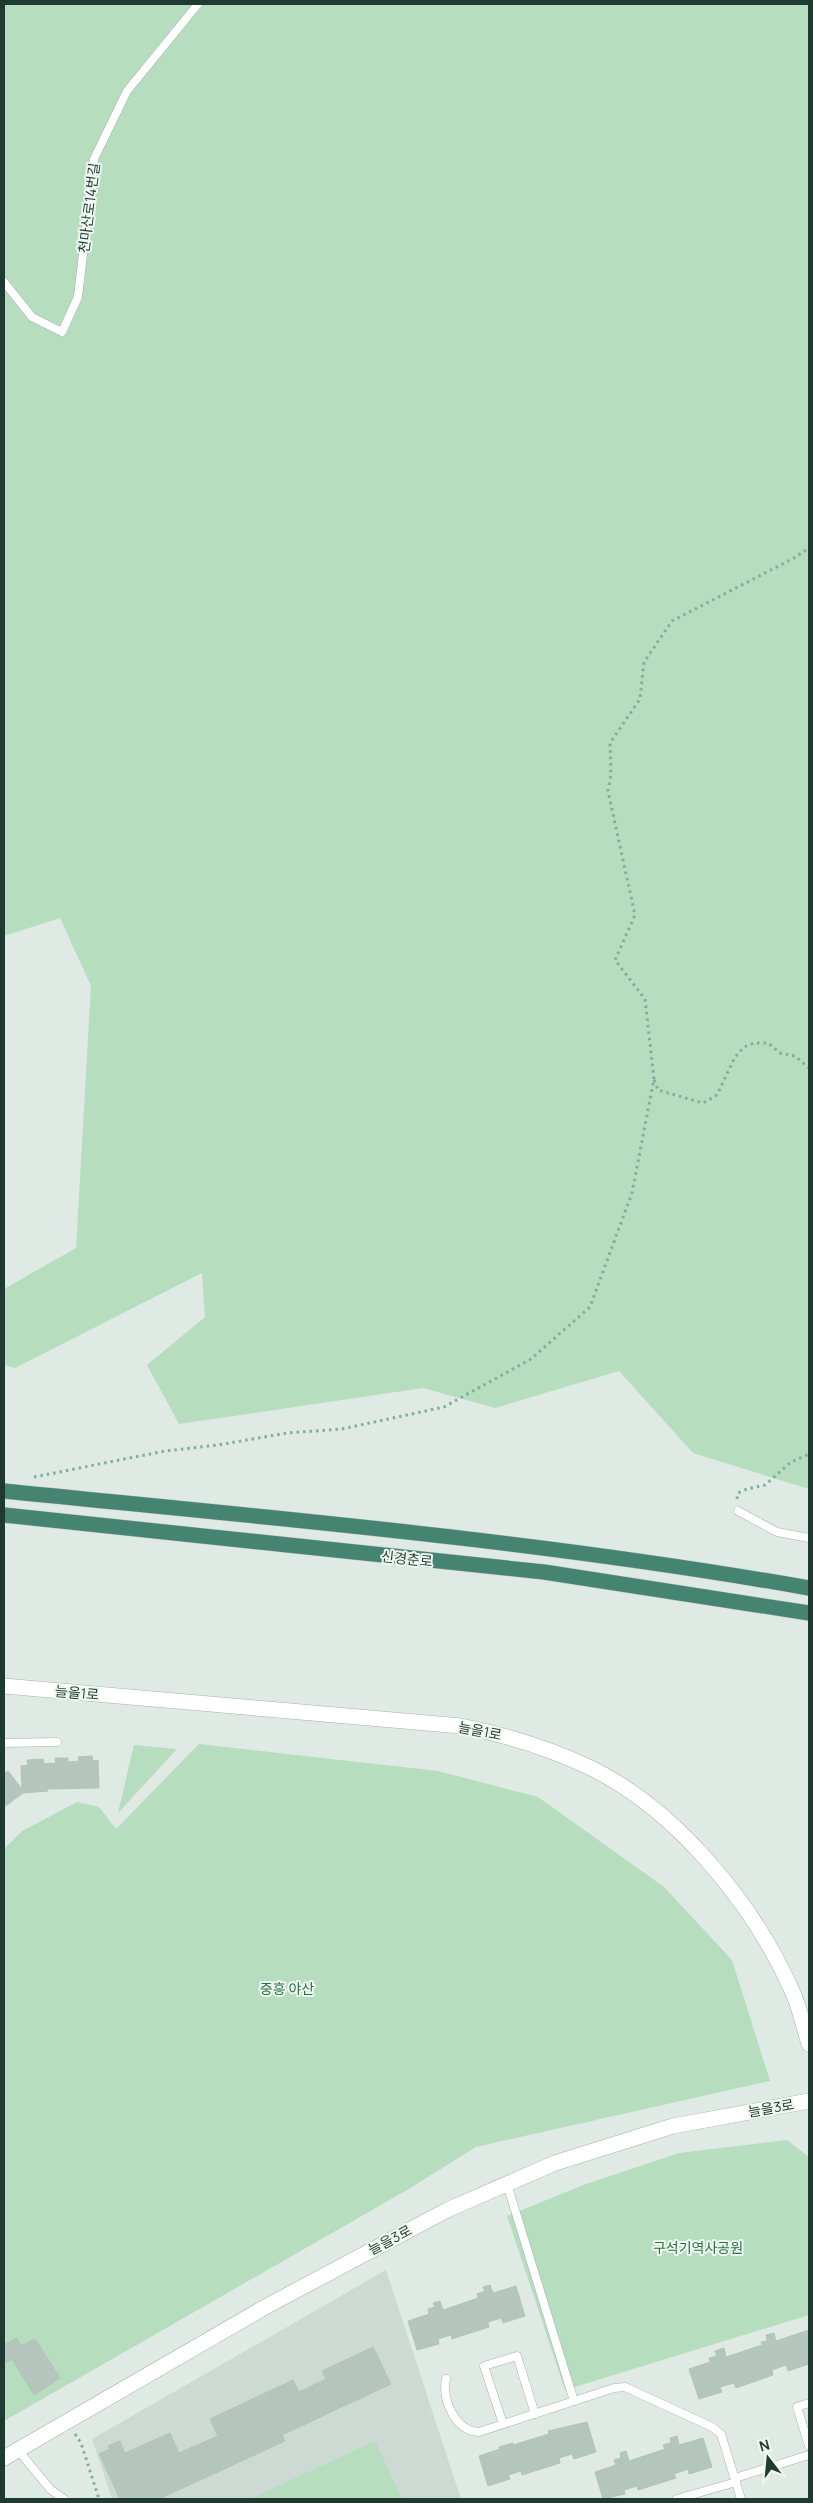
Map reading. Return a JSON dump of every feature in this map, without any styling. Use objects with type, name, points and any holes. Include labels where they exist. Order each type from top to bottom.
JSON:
[{"type":"highway","name":"신경춘로","points":[[4,1491],[543,1548],[650,1562],[809,1588]]},
{"type":"highway","name":"신경춘로","points":[[4,1515],[138,1528],[434,1562],[544,1572],[809,1613]]},
{"type":"street","name":"늘을1로","points":[[4,1686],[461,1726],[544,1747],[592,1769],[631,1793],[671,1824],[713,1868],[758,1928],[794,1994],[809,2044]]},
{"type":"street","name":"늘을3로","points":[[4,2458],[267,2306],[447,2210],[555,2163],[673,2126],[809,2101]]},
{"type":"lane","name":"천마산로14번길","points":[[4,282],[32,317],[62,332],[78,297],[94,158],[127,90],[198,4]]},
{"type":"lane","points":[[738,1511],[777,1532],[809,1538]]},
{"type":"lane","points":[[4,1742],[57,1742]]},
{"type":"lane","points":[[507,2184],[574,2401]]},
{"type":"lane","points":[[503,2424],[484,2366],[517,2356],[535,2414]]},
{"type":"lane","points":[[446,2379],[444,2389],[459,2424],[468,2432],[479,2432],[574,2401],[625,2387],[721,2434],[741,2499]]},
{"type":"lane","points":[[809,2403],[797,2407],[809,2446]]},
{"type":"lane","points":[[18,2450],[50,2488],[64,2499]]},
{"type":"lane","points":[[678,2499],[809,2455]]},
{"type":"path","points":[[809,548],[794,558],[672,621],[644,662],[640,699],[610,743],[611,774],[608,791],[635,915],[615,960],[645,999],[654,1079],[658,1090],[704,1103],[717,1096],[735,1057],[744,1047],[754,1043],[768,1043],[780,1052],[795,1056],[809,1068]]},
{"type":"path","points":[[30,1477],[166,1451],[218,1445],[287,1433],[342,1430],[444,1407],[531,1360],[590,1307],[632,1193],[654,1079]]},
{"type":"path","points":[[738,1511],[738,1493],[766,1485],[791,1462],[809,1454]]},
{"type":"path","points":[[68,2422],[81,2443],[99,2499]]},
{"type":"shaded area","points":[[386,2270],[461,2499],[112,2499],[92,2439]]},
{"type":"green space","points":[[4,4],[809,4],[809,1489],[693,1453],[619,1371],[495,1408],[423,1388],[179,1424],[147,1365],[205,1317],[202,1273],[15,1368],[4,1365],[4,1289],[76,1248],[91,986],[60,918],[4,936]]},
{"type":"green space","name":"중흥 야산","points":[[199,1744],[438,1771],[538,1797],[664,1887],[732,1960],[770,2081],[476,2147],[407,2190],[4,2421],[4,1849],[22,1831],[77,1802],[99,1807],[116,1829]]},
{"type":"green space","points":[[134,1745],[177,1749],[118,1813]]},
{"type":"green space","name":"구석기역사공원","points":[[787,2140],[809,2157],[809,2315],[565,2390],[507,2216],[586,2184],[679,2153]]},
{"type":"green space","points":[[375,2441],[402,2499],[250,2499]]},
{"type":"building","points":[[92,1756],[93,1761],[98,1760],[99,1788],[47,1789],[48,1791],[23,1793],[4,1807],[4,1774],[8,1771],[22,1789],[21,1766],[28,1765],[27,1760],[43,1759],[44,1764],[56,1763],[55,1758],[68,1758],[68,1762],[79,1761],[78,1757]]},
{"type":"building","points":[[490,2285],[493,2293],[516,2286],[525,2316],[503,2323],[501,2318],[488,2322],[489,2327],[452,2339],[451,2335],[438,2339],[439,2344],[417,2350],[408,2321],[429,2314],[428,2309],[435,2307],[433,2303],[440,2301],[443,2310],[478,2298],[477,2294],[485,2291],[483,2287]]},
{"type":"building","points":[[809,2330],[809,2364],[788,2371],[786,2365],[772,2370],[773,2375],[736,2388],[734,2383],[720,2387],[722,2392],[699,2399],[689,2369],[710,2362],[709,2358],[717,2356],[715,2351],[724,2348],[726,2357],[762,2345],[761,2342],[767,2341],[766,2335],[774,2333],[776,2341]]},
{"type":"building","points":[[17,2338],[21,2346],[35,2339],[60,2378],[34,2395],[12,2359],[4,2364],[4,2345]]},
{"type":"building","points":[[373,2347],[391,2384],[282,2435],[285,2441],[159,2499],[120,2499],[99,2454],[110,2449],[108,2446],[120,2441],[125,2453],[170,2433],[179,2453],[218,2436],[210,2419],[293,2380],[299,2392],[326,2379],[322,2371]]},
{"type":"building","points":[[587,2422],[596,2452],[574,2459],[572,2454],[559,2458],[560,2463],[522,2475],[521,2471],[508,2475],[510,2479],[488,2486],[479,2456],[500,2449],[499,2447],[513,2443],[513,2445],[549,2434],[548,2431]]},
{"type":"building","points":[[677,2436],[679,2445],[703,2438],[712,2467],[689,2474],[688,2469],[674,2474],[676,2478],[638,2490],[637,2486],[624,2490],[625,2494],[603,2499],[595,2472],[616,2465],[614,2460],[621,2458],[620,2453],[626,2451],[629,2461],[665,2449],[663,2445],[671,2443],[670,2438]]}]
